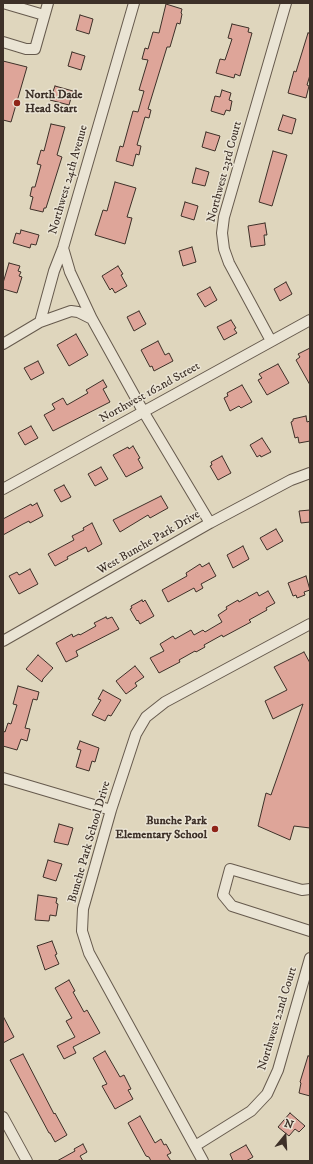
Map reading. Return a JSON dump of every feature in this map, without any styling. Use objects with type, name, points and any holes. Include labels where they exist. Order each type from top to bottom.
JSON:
[{"type":"street","points":[[3,3],[44,15]]},
{"type":"street","points":[[3,42],[26,49],[35,48],[48,3]]},
{"type":"street","name":"Northwest 24th Avenue","points":[[54,271],[63,248],[134,3]]},
{"type":"street","name":"Northwest 23rd Court","points":[[271,341],[229,263],[224,249],[222,233],[224,218],[286,3]]},
{"type":"street","points":[[63,248],[70,272],[92,319],[143,411],[210,524]]},
{"type":"street","points":[[40,322],[54,271],[63,269],[70,272]]},
{"type":"street","points":[[71,311],[76,305],[79,293]]},
{"type":"street","points":[[46,303],[51,312],[60,315]]},
{"type":"street","points":[[3,344],[40,322],[71,311],[78,312],[92,319]]},
{"type":"street","name":"Northwest 162nd Street","points":[[3,489],[310,320]]},
{"type":"street","name":"West Bunche Park Drive","points":[[3,641],[210,524],[291,480],[310,473]]},
{"type":"street","name":"Bunche Park School Drive","points":[[203,1161],[89,953],[82,931],[84,910],[111,810],[136,734],[146,717],[165,702],[310,624]]},
{"type":"street","points":[[3,778],[111,810]]},
{"type":"street","points":[[310,889],[302,890],[230,869],[223,895],[232,906],[310,931]]},
{"type":"street","name":"Northwest 22nd Court","points":[[195,1146],[251,1111],[267,1094],[278,1070],[310,958]]},
{"type":"street","points":[[3,1117],[27,1161]]},
{"type":"building","points":[[166,4],[182,9],[180,24],[177,23],[170,47],[167,47],[148,109],[151,110],[149,118],[145,117],[137,145],[141,146],[139,155],[136,154],[133,166],[116,161],[120,146],[123,147],[133,111],[138,112],[144,91],[139,90],[148,60],[142,59],[145,48],[148,49],[153,32],[159,33]]},
{"type":"building","points":[[80,15],[93,19],[89,34],[76,30]]},
{"type":"building","points":[[232,24],[249,28],[248,32],[252,33],[240,76],[235,74],[234,78],[216,73],[220,59],[225,60],[232,39],[228,38]]},
{"type":"building","points":[[308,33],[310,33],[310,75],[307,85],[309,86],[306,98],[288,93],[294,71],[296,72]]},
{"type":"building","points":[[72,52],[85,56],[81,70],[68,66]]},
{"type":"building","points":[[3,61],[27,67],[11,122],[3,120]]},
{"type":"building","points":[[55,86],[73,91],[69,105],[50,100]]},
{"type":"building","points":[[222,90],[231,93],[229,100],[232,101],[230,111],[226,110],[224,115],[211,111],[215,96],[220,97]]},
{"type":"building","points":[[283,115],[296,119],[292,134],[278,130]]},
{"type":"building","points":[[51,124],[65,127],[57,155],[62,157],[46,208],[44,208],[43,212],[30,209],[33,197],[30,196],[32,187],[35,187],[41,165],[37,164],[41,150],[44,151]]},
{"type":"building","points":[[206,132],[220,136],[215,151],[202,147]]},
{"type":"building","points":[[273,151],[287,155],[272,206],[259,202]]},
{"type":"building","points":[[196,168],[209,172],[205,186],[192,183]]},
{"type":"building","points":[[115,182],[136,188],[127,217],[132,218],[125,244],[95,235],[103,210],[107,211]]},
{"type":"building","points":[[185,202],[198,206],[194,220],[181,216]]},
{"type":"building","points":[[265,223],[267,235],[264,235],[265,245],[251,247],[248,226]]},
{"type":"building","points":[[21,230],[39,235],[36,245],[31,244],[30,248],[13,243],[16,233],[20,234]]},
{"type":"building","points":[[192,247],[196,262],[183,266],[179,251]]},
{"type":"building","points":[[9,263],[20,266],[18,271],[21,272],[19,276],[22,277],[17,293],[3,289],[3,283]]},
{"type":"building","points":[[118,266],[123,274],[121,275],[127,286],[115,293],[112,288],[110,290],[102,276]]},
{"type":"building","points":[[286,282],[292,294],[280,301],[274,289]]},
{"type":"building","points":[[210,287],[217,300],[205,307],[197,294]]},
{"type":"building","points":[[139,311],[146,324],[134,331],[127,317]]},
{"type":"building","points":[[231,320],[237,333],[224,340],[217,327]]},
{"type":"building","points":[[76,334],[88,355],[69,366],[57,345]]},
{"type":"building","points":[[158,341],[165,355],[169,353],[173,361],[154,371],[152,366],[150,367],[141,350]]},
{"type":"building","points":[[310,348],[310,385],[296,360],[300,357],[298,354]]},
{"type":"building","points":[[38,361],[44,373],[31,380],[24,368]]},
{"type":"building","points":[[278,364],[289,383],[267,395],[258,380],[262,378],[259,374]]},
{"type":"building","points":[[103,380],[107,387],[103,389],[110,402],[53,431],[44,415],[55,409],[52,404],[63,398],[67,405],[88,393],[86,390]]},
{"type":"building","points":[[242,385],[252,402],[241,408],[239,406],[230,411],[224,398],[228,396],[227,393]]},
{"type":"building","points":[[306,416],[307,422],[310,421],[310,441],[299,443],[298,437],[295,438],[291,422],[293,419]]},
{"type":"building","points":[[31,426],[38,438],[25,445],[18,433]]},
{"type":"building","points":[[262,438],[271,452],[261,457],[260,455],[257,457],[250,445]]},
{"type":"building","points":[[133,446],[140,458],[138,459],[143,468],[126,477],[113,455]]},
{"type":"building","points":[[222,456],[231,473],[218,480],[210,466],[212,465],[211,462]]},
{"type":"building","points":[[101,467],[108,479],[95,486],[88,474]]},
{"type":"building","points":[[64,485],[71,497],[61,502],[54,490]]},
{"type":"building","points":[[161,496],[168,508],[150,518],[148,515],[120,532],[113,520]]},
{"type":"building","points":[[37,503],[43,516],[30,523],[29,521],[3,535],[3,519],[31,504],[32,506]]},
{"type":"building","points":[[310,510],[310,522],[301,523],[299,511]]},
{"type":"building","points":[[92,523],[102,544],[88,552],[86,547],[67,557],[68,559],[55,566],[48,554],[74,540],[72,536],[84,530],[83,528]]},
{"type":"building","points":[[276,529],[283,541],[267,550],[260,538]]},
{"type":"building","points":[[243,546],[249,559],[233,568],[227,555]]},
{"type":"building","points":[[209,563],[216,576],[201,584],[203,588],[196,592],[194,588],[168,602],[162,590],[187,576],[186,573],[200,564],[202,567]]},
{"type":"building","points":[[30,569],[38,584],[19,594],[9,576],[17,572],[19,575]]},
{"type":"building","points":[[306,576],[310,590],[304,592],[305,595],[297,598],[296,595],[293,596],[288,583]]},
{"type":"building","points":[[268,591],[275,603],[266,608],[267,610],[249,620],[251,622],[223,637],[222,635],[204,645],[205,647],[179,660],[180,662],[159,673],[150,658],[164,651],[160,644],[173,636],[175,639],[191,630],[194,635],[203,630],[205,632],[222,622],[218,615],[227,609],[226,607],[257,592],[259,596]]},
{"type":"building","points":[[142,600],[143,602],[145,600],[154,616],[140,624],[130,609],[132,608],[131,606]]},
{"type":"building","points":[[106,617],[107,619],[112,617],[119,629],[76,651],[78,656],[66,662],[56,643],[72,634],[73,637],[79,634],[80,635],[96,626],[94,623]]},
{"type":"building","points":[[304,652],[310,663],[310,828],[294,826],[290,840],[258,826],[266,793],[271,795],[303,704],[273,719],[265,701],[287,690],[274,667]]},
{"type":"building","points":[[38,655],[53,668],[42,682],[26,669]]},
{"type":"building","points":[[135,666],[144,677],[135,683],[137,686],[126,694],[116,681]]},
{"type":"building","points":[[18,686],[39,692],[37,700],[33,699],[25,728],[30,729],[27,741],[21,739],[17,750],[3,746],[3,731],[5,732],[8,723],[11,724],[17,705],[13,704]]},
{"type":"building","points":[[103,690],[121,700],[111,716],[108,715],[105,721],[92,715],[101,700],[98,699]]},
{"type":"building","points":[[80,741],[99,748],[95,762],[92,761],[89,771],[76,767],[81,750],[77,749]]},
{"type":"building","points":[[59,824],[73,828],[68,845],[54,842]]},
{"type":"building","points":[[48,860],[62,864],[56,881],[43,877]]},
{"type":"building","points":[[38,895],[57,898],[56,903],[58,904],[56,916],[50,915],[49,921],[35,920]]},
{"type":"building","points":[[52,941],[57,954],[55,955],[59,964],[45,970],[37,946]]},
{"type":"building","points":[[69,980],[75,991],[73,992],[84,1012],[87,1010],[100,1033],[73,1047],[76,1053],[64,1059],[57,1046],[75,1037],[66,1021],[72,1018],[55,988]]},
{"type":"building","points":[[3,1016],[14,1037],[3,1043]]},
{"type":"building","points":[[105,1051],[120,1077],[124,1075],[131,1089],[128,1090],[133,1099],[115,1109],[102,1086],[107,1084],[93,1058]]},
{"type":"building","points":[[23,1054],[54,1114],[55,1113],[67,1135],[55,1142],[10,1060]]},
{"type":"building","points":[[308,1056],[310,1056],[310,1096],[299,1093],[300,1082]]},
{"type":"building","points":[[290,1113],[305,1126],[299,1132],[295,1129],[289,1136],[278,1127]]},
{"type":"building","points":[[140,1116],[155,1143],[161,1139],[164,1145],[166,1144],[171,1153],[167,1155],[171,1161],[151,1161],[149,1157],[146,1156],[128,1123]]},
{"type":"building","points":[[83,1144],[87,1152],[80,1156],[83,1161],[57,1161],[75,1151],[74,1149]]},
{"type":"building","points":[[246,1145],[253,1157],[246,1161],[233,1161],[230,1154]]},
{"type":"place","name":"North Dade Head Start","points":[[17,103]]},
{"type":"place","name":"Bunche Park Elementary School","points":[[215,829]]}]
